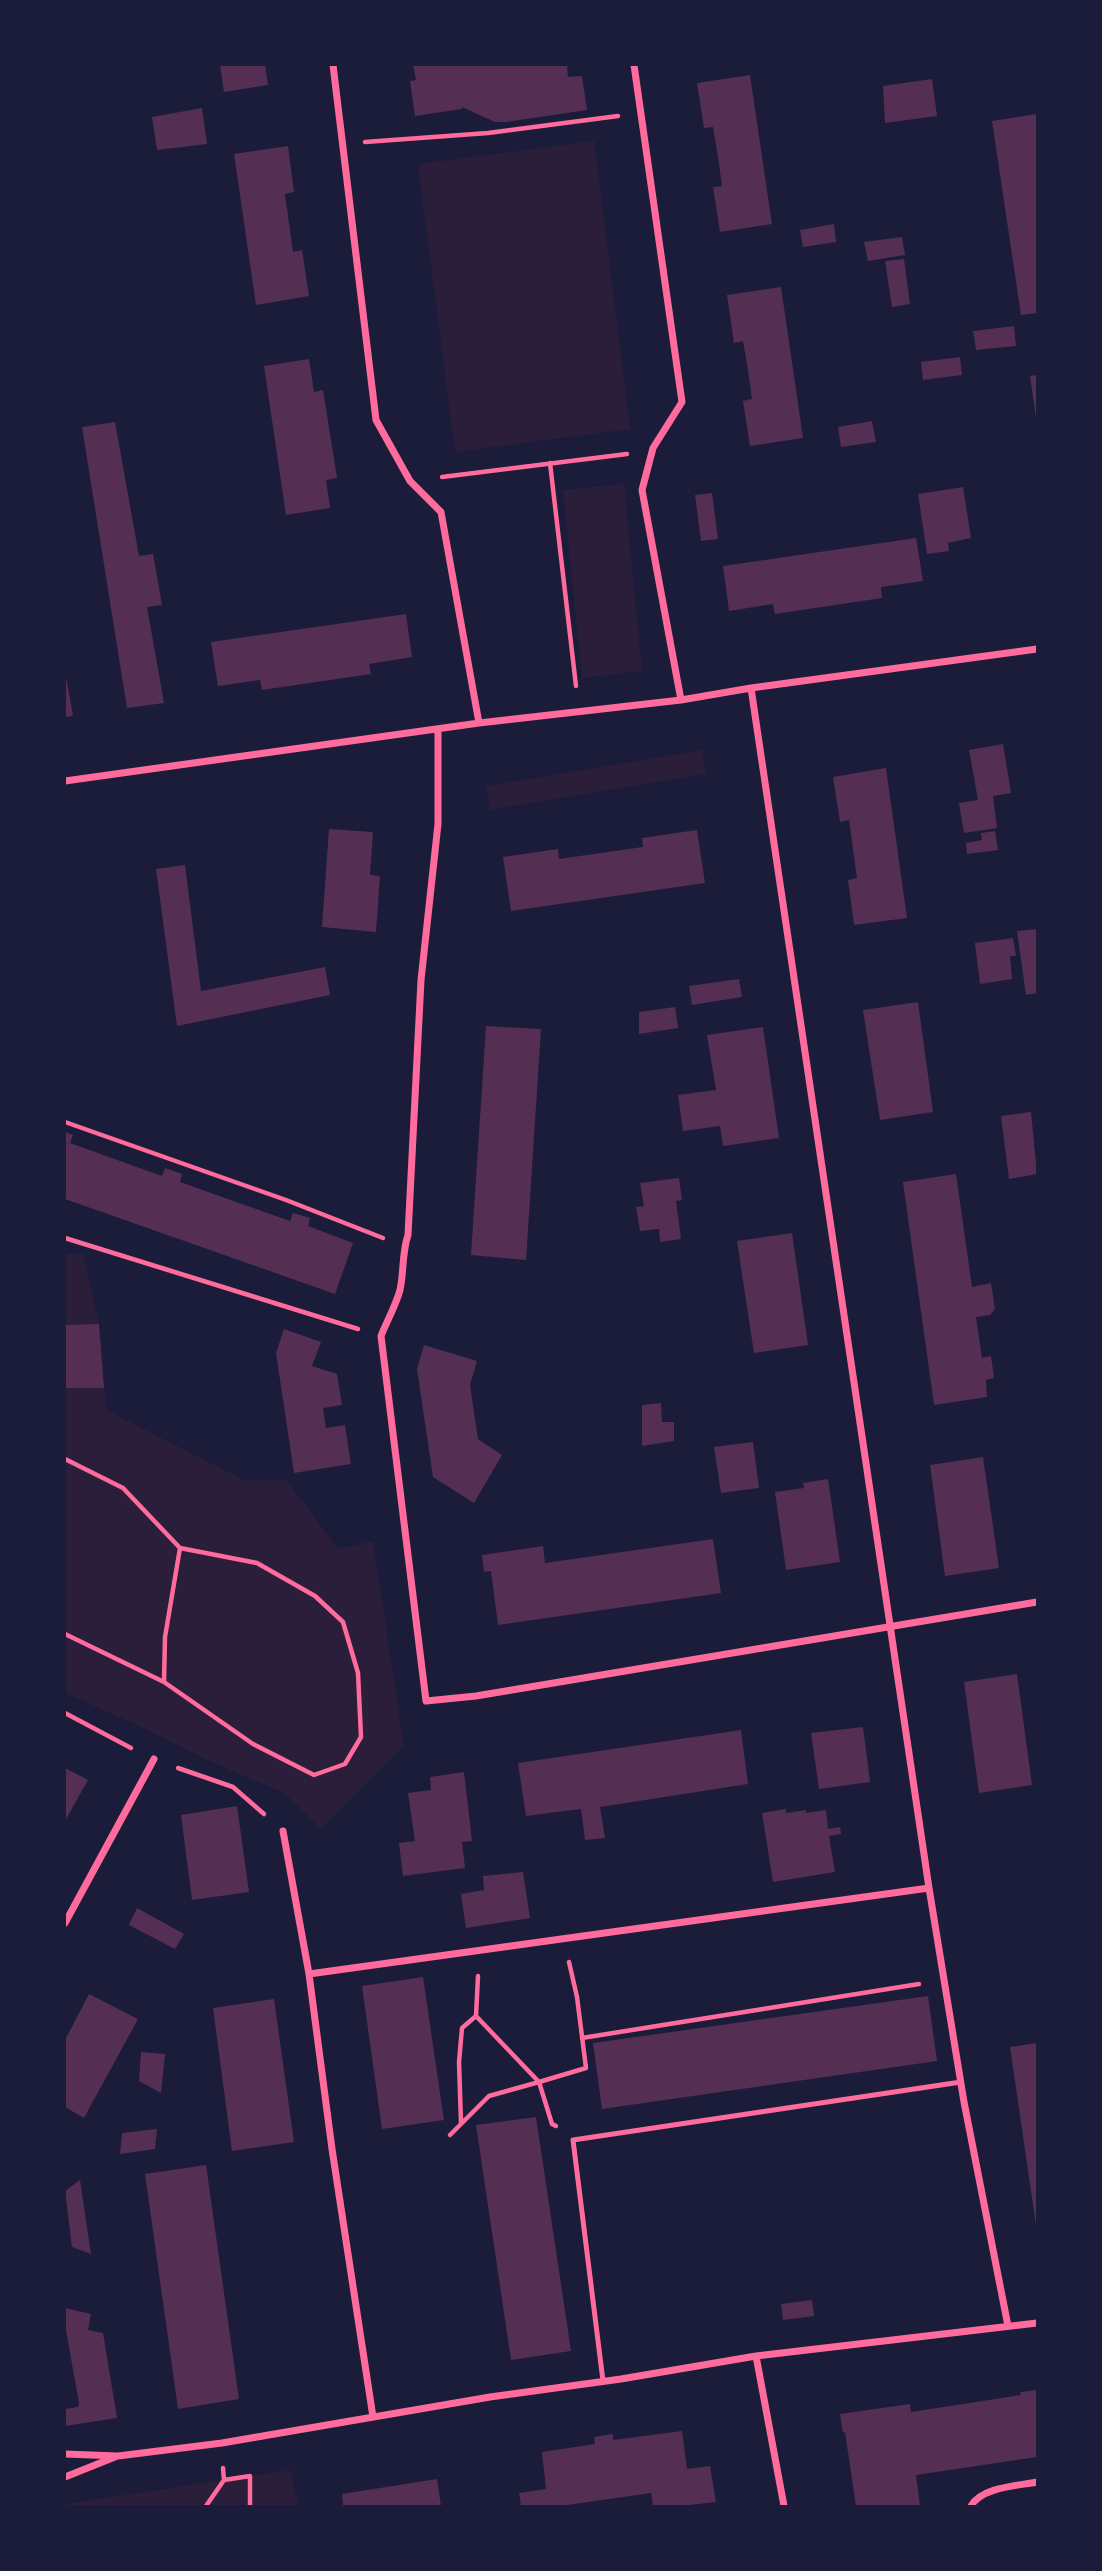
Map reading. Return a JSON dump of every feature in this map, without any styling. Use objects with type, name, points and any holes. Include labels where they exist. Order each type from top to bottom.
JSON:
[{"type":"street","points":[[333,65],[376,420],[410,481],[441,512],[479,723]]},
{"type":"street","points":[[634,65],[682,402],[653,448],[642,490],[681,700]]},
{"type":"street","points":[[65,780],[479,723],[681,700],[1037,649]]},
{"type":"street","points":[[751,688],[929,1888],[961,2082],[1007,2326]]},
{"type":"street","points":[[439,729],[438,824],[421,980],[408,1235],[399,1292],[381,1336],[426,1701],[476,1696],[1037,1602]]},
{"type":"street","points":[[65,1923],[154,1759]]},
{"type":"street","points":[[283,1831],[309,1974],[332,2149],[373,2417]]},
{"type":"street","points":[[309,1974],[929,1888]]},
{"type":"street","points":[[65,2454],[118,2456],[222,2442],[756,2356],[1037,2323]]},
{"type":"street","points":[[756,2356],[784,2506]]},
{"type":"street","points":[[65,2477],[118,2456]]},
{"type":"street","points":[[971,2506],[975,2499],[992,2492],[1037,2482]]},
{"type":"lane","points":[[603,2382],[573,2140],[961,2082]]},
{"type":"path","points":[[343,143],[488,133],[642,113]]},
{"type":"path","points":[[410,481],[632,453],[653,448]]},
{"type":"path","points":[[550,463],[579,711]]},
{"type":"path","points":[[65,1122],[286,1200],[404,1247]]},
{"type":"path","points":[[65,1238],[381,1336]]},
{"type":"path","points":[[65,1459],[123,1488],[180,1548],[257,1563],[315,1596],[344,1622],[358,1673],[360,1737],[345,1764],[314,1775],[253,1744],[164,1682],[65,1634]]},
{"type":"path","points":[[164,1682],[165,1637],[180,1548]]},
{"type":"path","points":[[65,1713],[154,1759],[233,1787],[283,1831]]},
{"type":"path","points":[[450,2135],[489,2095],[586,2068],[564,1938]]},
{"type":"path","points":[[479,1950],[476,2016],[538,2082]]},
{"type":"path","points":[[582,2038],[944,1980]]},
{"type":"path","points":[[461,2124],[459,2062],[462,2028],[476,2016]]},
{"type":"path","points":[[206,2506],[224,2480],[222,2442]]},
{"type":"path","points":[[224,2480],[250,2476],[250,2506]]},
{"type":"shaded area","points":[[594,141],[630,429],[455,452],[418,164]]},
{"type":"shaded area","points":[[624,484],[642,671],[582,678],[563,490]]},
{"type":"shaded area","points":[[702,750],[706,774],[490,810],[486,786]]},
{"type":"shaded area","points":[[65,1253],[83,1254],[99,1324],[106,1410],[244,1480],[287,1480],[338,1549],[373,1541],[404,1746],[321,1829],[284,1793],[65,1693]]},
{"type":"shaded area","points":[[291,2470],[298,2506],[65,2506],[65,2504]]},
{"type":"building","points":[[220,65],[265,65],[268,85],[224,92]]},
{"type":"building","points":[[413,65],[573,65],[567,67],[568,77],[582,76],[587,110],[506,122],[495,122],[462,107],[415,116],[410,81],[416,80]]},
{"type":"building","points":[[750,75],[772,224],[720,232],[713,187],[722,186],[718,157],[713,127],[704,128],[697,83]]},
{"type":"building","points":[[932,79],[937,116],[885,123],[883,86]]},
{"type":"building","points":[[202,108],[207,144],[157,150],[152,117]]},
{"type":"building","points":[[1037,114],[1037,313],[1021,315],[992,121]]},
{"type":"building","points":[[288,146],[294,192],[285,194],[293,252],[302,250],[309,296],[256,305],[234,154]]},
{"type":"building","points":[[834,224],[836,242],[803,247],[800,230]]},
{"type":"building","points":[[902,237],[905,255],[868,261],[864,242]]},
{"type":"building","points":[[904,259],[910,304],[892,307],[885,261]]},
{"type":"building","points":[[781,287],[803,438],[750,446],[743,401],[752,399],[748,370],[743,341],[734,343],[727,295]]},
{"type":"building","points":[[1014,326],[1016,346],[976,350],[973,331]]},
{"type":"building","points":[[960,357],[962,375],[923,380],[921,362]]},
{"type":"building","points":[[309,359],[314,392],[323,390],[337,478],[326,480],[330,508],[286,515],[264,366]]},
{"type":"building","points":[[1037,375],[1037,417],[1036,418],[1030,376]]},
{"type":"building","points":[[872,421],[876,442],[841,447],[838,427]]},
{"type":"building","points":[[115,422],[139,556],[153,554],[162,605],[147,607],[164,703],[127,708],[82,427]]},
{"type":"building","points":[[963,487],[971,538],[948,543],[949,551],[927,554],[918,494]]},
{"type":"building","points":[[712,493],[718,539],[701,541],[695,495]]},
{"type":"building","points":[[916,538],[923,581],[881,587],[882,598],[775,614],[773,604],[729,611],[723,566]]},
{"type":"building","points":[[406,614],[412,657],[369,664],[371,674],[262,690],[260,680],[218,686],[211,642]]},
{"type":"building","points":[[65,671],[73,716],[65,717]]},
{"type":"building","points":[[1003,744],[1011,793],[993,796],[997,828],[964,833],[959,803],[978,800],[969,750]]},
{"type":"building","points":[[886,768],[907,918],[854,925],[848,880],[857,878],[849,820],[840,822],[833,777]]},
{"type":"building","points":[[329,829],[373,832],[370,875],[380,876],[376,932],[322,927]]},
{"type":"building","points":[[697,830],[705,883],[511,911],[503,857],[558,849],[559,859],[643,847],[642,838]]},
{"type":"building","points":[[995,831],[998,850],[967,854],[966,843],[982,840],[981,833]]},
{"type":"building","points":[[185,865],[201,991],[325,967],[330,995],[177,1026],[156,869]]},
{"type":"building","points":[[1037,929],[1037,993],[1026,995],[1017,931]]},
{"type":"building","points":[[1013,938],[1016,956],[1010,956],[1012,979],[980,984],[975,943]]},
{"type":"building","points":[[739,979],[742,997],[692,1005],[689,986]]},
{"type":"building","points":[[918,1002],[933,1112],[880,1120],[863,1010]]},
{"type":"building","points":[[675,1007],[678,1028],[639,1034],[639,1012]]},
{"type":"building","points":[[486,1026],[541,1029],[526,1260],[471,1255]]},
{"type":"building","points":[[763,1027],[779,1138],[723,1146],[720,1126],[683,1131],[678,1095],[716,1090],[707,1035]]},
{"type":"building","points":[[1031,1112],[1037,1174],[1009,1179],[1001,1116]]},
{"type":"building","points":[[65,1132],[73,1135],[70,1143],[162,1176],[165,1168],[182,1174],[180,1182],[290,1221],[293,1213],[310,1218],[308,1226],[353,1243],[335,1294],[65,1199]]},
{"type":"building","points":[[956,1174],[972,1287],[991,1283],[995,1309],[990,1315],[976,1317],[982,1358],[991,1356],[994,1378],[986,1380],[987,1397],[934,1405],[903,1182]]},
{"type":"building","points":[[679,1178],[682,1200],[676,1201],[681,1239],[660,1242],[659,1229],[640,1231],[636,1207],[644,1206],[640,1183]]},
{"type":"building","points":[[792,1233],[808,1345],[754,1353],[737,1241]]},
{"type":"building","points":[[99,1324],[104,1388],[65,1388],[65,1325]]},
{"type":"building","points":[[284,1329],[321,1342],[312,1366],[337,1374],[342,1405],[323,1408],[326,1428],[345,1425],[351,1464],[294,1473],[276,1353]]},
{"type":"building","points":[[424,1345],[477,1361],[470,1385],[478,1439],[502,1455],[474,1503],[433,1477],[417,1369]]},
{"type":"building","points":[[661,1403],[662,1422],[674,1422],[674,1441],[642,1446],[642,1405]]},
{"type":"building","points":[[753,1442],[759,1488],[721,1493],[714,1447]]},
{"type":"building","points":[[983,1457],[999,1568],[945,1576],[930,1465]]},
{"type":"building","points":[[828,1479],[840,1562],[786,1570],[775,1492],[804,1488],[803,1483]]},
{"type":"building","points":[[713,1539],[721,1593],[498,1625],[491,1571],[484,1572],[482,1555],[543,1546],[545,1563]]},
{"type":"building","points":[[1017,1674],[1032,1785],[979,1793],[964,1682]]},
{"type":"building","points":[[863,1727],[870,1782],[819,1789],[811,1733]]},
{"type":"building","points":[[741,1730],[748,1784],[600,1807],[605,1838],[585,1840],[581,1809],[526,1816],[518,1763]]},
{"type":"building","points":[[65,1768],[88,1780],[65,1821]]},
{"type":"building","points":[[464,1772],[472,1841],[462,1842],[465,1868],[403,1876],[399,1843],[415,1841],[408,1793],[431,1790],[430,1777]]},
{"type":"building","points":[[237,1806],[249,1892],[192,1900],[181,1815]]},
{"type":"building","points":[[786,1809],[786,1813],[826,1810],[828,1829],[840,1827],[841,1834],[829,1836],[835,1872],[773,1882],[762,1813]]},
{"type":"building","points":[[523,1872],[530,1918],[466,1928],[461,1894],[484,1890],[483,1876]]},
{"type":"building","points":[[137,1908],[184,1934],[175,1949],[129,1925]]},
{"type":"building","points":[[423,1977],[444,2120],[382,2129],[362,1986]]},
{"type":"building","points":[[89,1994],[138,2019],[84,2118],[65,2107],[65,2040]]},
{"type":"building","points":[[928,1996],[937,2061],[602,2109],[593,2043]]},
{"type":"building","points":[[274,1999],[294,2142],[232,2151],[213,2008]]},
{"type":"building","points":[[1037,2043],[1037,2225],[1036,2225],[1010,2047]]},
{"type":"building","points":[[141,2052],[165,2054],[161,2093],[139,2081]]},
{"type":"building","points":[[536,2117],[571,2351],[511,2360],[476,2125]]},
{"type":"building","points":[[157,2129],[155,2149],[120,2154],[122,2133]]},
{"type":"building","points":[[206,2165],[239,2399],[178,2409],[145,2174]]},
{"type":"building","points":[[80,2180],[91,2254],[72,2247],[65,2191]]},
{"type":"building","points":[[812,2300],[814,2316],[783,2320],[781,2304]]},
{"type":"building","points":[[65,2308],[91,2314],[88,2330],[103,2333],[117,2418],[65,2426],[65,2409],[78,2407],[79,2403],[65,2325]]},
{"type":"building","points":[[1037,2390],[1037,2457],[916,2475],[920,2506],[856,2506],[840,2414],[910,2404],[911,2412],[1021,2395],[1020,2392]]},
{"type":"building","points":[[682,2431],[687,2469],[710,2466],[716,2502],[653,2506],[651,2493],[560,2506],[521,2506],[519,2493],[546,2489],[542,2452],[595,2444],[594,2437],[613,2434],[613,2440]]},
{"type":"building","points":[[437,2479],[441,2506],[343,2506],[342,2494]]}]
